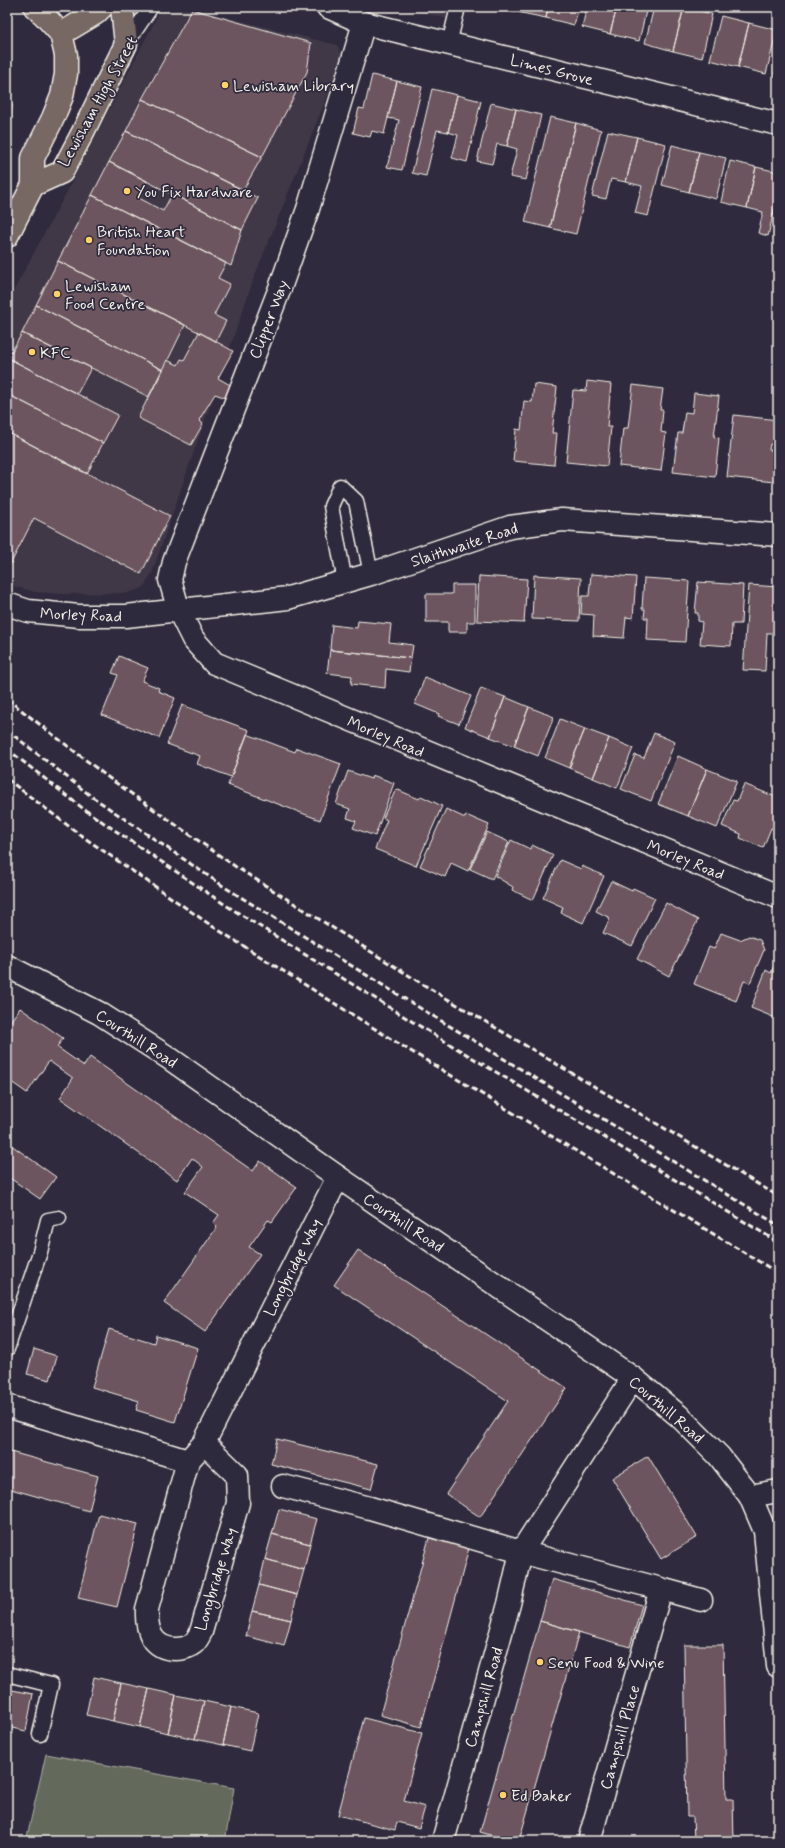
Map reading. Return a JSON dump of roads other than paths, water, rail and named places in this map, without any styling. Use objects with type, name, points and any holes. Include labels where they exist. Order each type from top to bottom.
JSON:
[{"type":"highway","points":[[35,7],[61,34],[96,13],[102,7]]},
{"type":"highway","points":[[122,7],[126,44]]},
{"type":"highway","name":"Lewisham High Street","points":[[7,236],[33,185],[33,158],[62,96],[66,74],[66,54],[61,34]]},
{"type":"highway","name":"Lewisham High Street","points":[[33,185],[62,172],[126,44]]},
{"type":"street","name":"Limes Grove","points":[[332,7],[364,23],[778,124]]},
{"type":"street","name":"Clipper Way","points":[[179,611],[170,580],[174,562],[280,288],[308,208],[364,23]]},
{"type":"street","name":"Slaithwaite Road","points":[[179,611],[288,598],[371,574],[510,526],[562,520],[778,535]]},
{"type":"street","name":"Morley Road","points":[[7,604],[28,611],[79,616],[126,616],[179,611],[193,639],[214,663],[778,897]]},
{"type":"street","name":"Courthill Road","points":[[7,966],[99,1013],[169,1058],[338,1177],[633,1378],[679,1416],[719,1456],[750,1496],[765,1531],[778,1666]]},
{"type":"street","name":"Longbridge Way","points":[[204,1443],[237,1475],[238,1503],[201,1632],[193,1644],[182,1649],[170,1649],[158,1644],[150,1635],[146,1622],[147,1609],[188,1461],[204,1443],[338,1177]]},
{"type":"street","name":"Campshill Road","points":[[443,1841],[509,1604],[521,1552],[633,1378]]},
{"type":"street","points":[[7,1406],[188,1461]]},
{"type":"street","points":[[283,1486],[370,1508],[521,1552],[701,1600]]},
{"type":"street","points":[[750,1496],[778,1491]]},
{"type":"street","name":"Campshill Place","points":[[589,1841],[662,1589]]},
{"type":"lane","name":"Lewisham High Street","points":[[126,44],[151,7]]},
{"type":"lane","points":[[449,44],[458,7]]},
{"type":"lane","points":[[345,582],[331,506],[340,486],[356,501],[371,574]]},
{"type":"lane","points":[[7,1349],[40,1252],[48,1220],[59,1218]]},
{"type":"lane","points":[[7,1674],[51,1685],[40,1734]]},
{"type":"railway","points":[[7,699],[109,778],[236,867],[424,985],[778,1196]]},
{"type":"railway","points":[[7,730],[91,796],[226,888],[410,1002],[778,1225]]},
{"type":"railway","points":[[7,749],[85,810],[224,904],[408,1019],[778,1242]]},
{"type":"railway","points":[[7,779],[79,834],[212,926],[399,1044],[778,1273]]},
{"type":"place","name":"Lewisham Library","points":[[225,85]]},
{"type":"place","name":"You Fix Hardware","points":[[127,191]]},
{"type":"place","name":"British Heart Foundation","points":[[89,240]]},
{"type":"place","name":"Lewisham Food Centre","points":[[57,294]]},
{"type":"place","name":"KFC","points":[[32,352]]},
{"type":"place","name":"Senu Food & Wine","points":[[540,1662]]},
{"type":"place","name":"Ed Baker","points":[[503,1795]]}]
